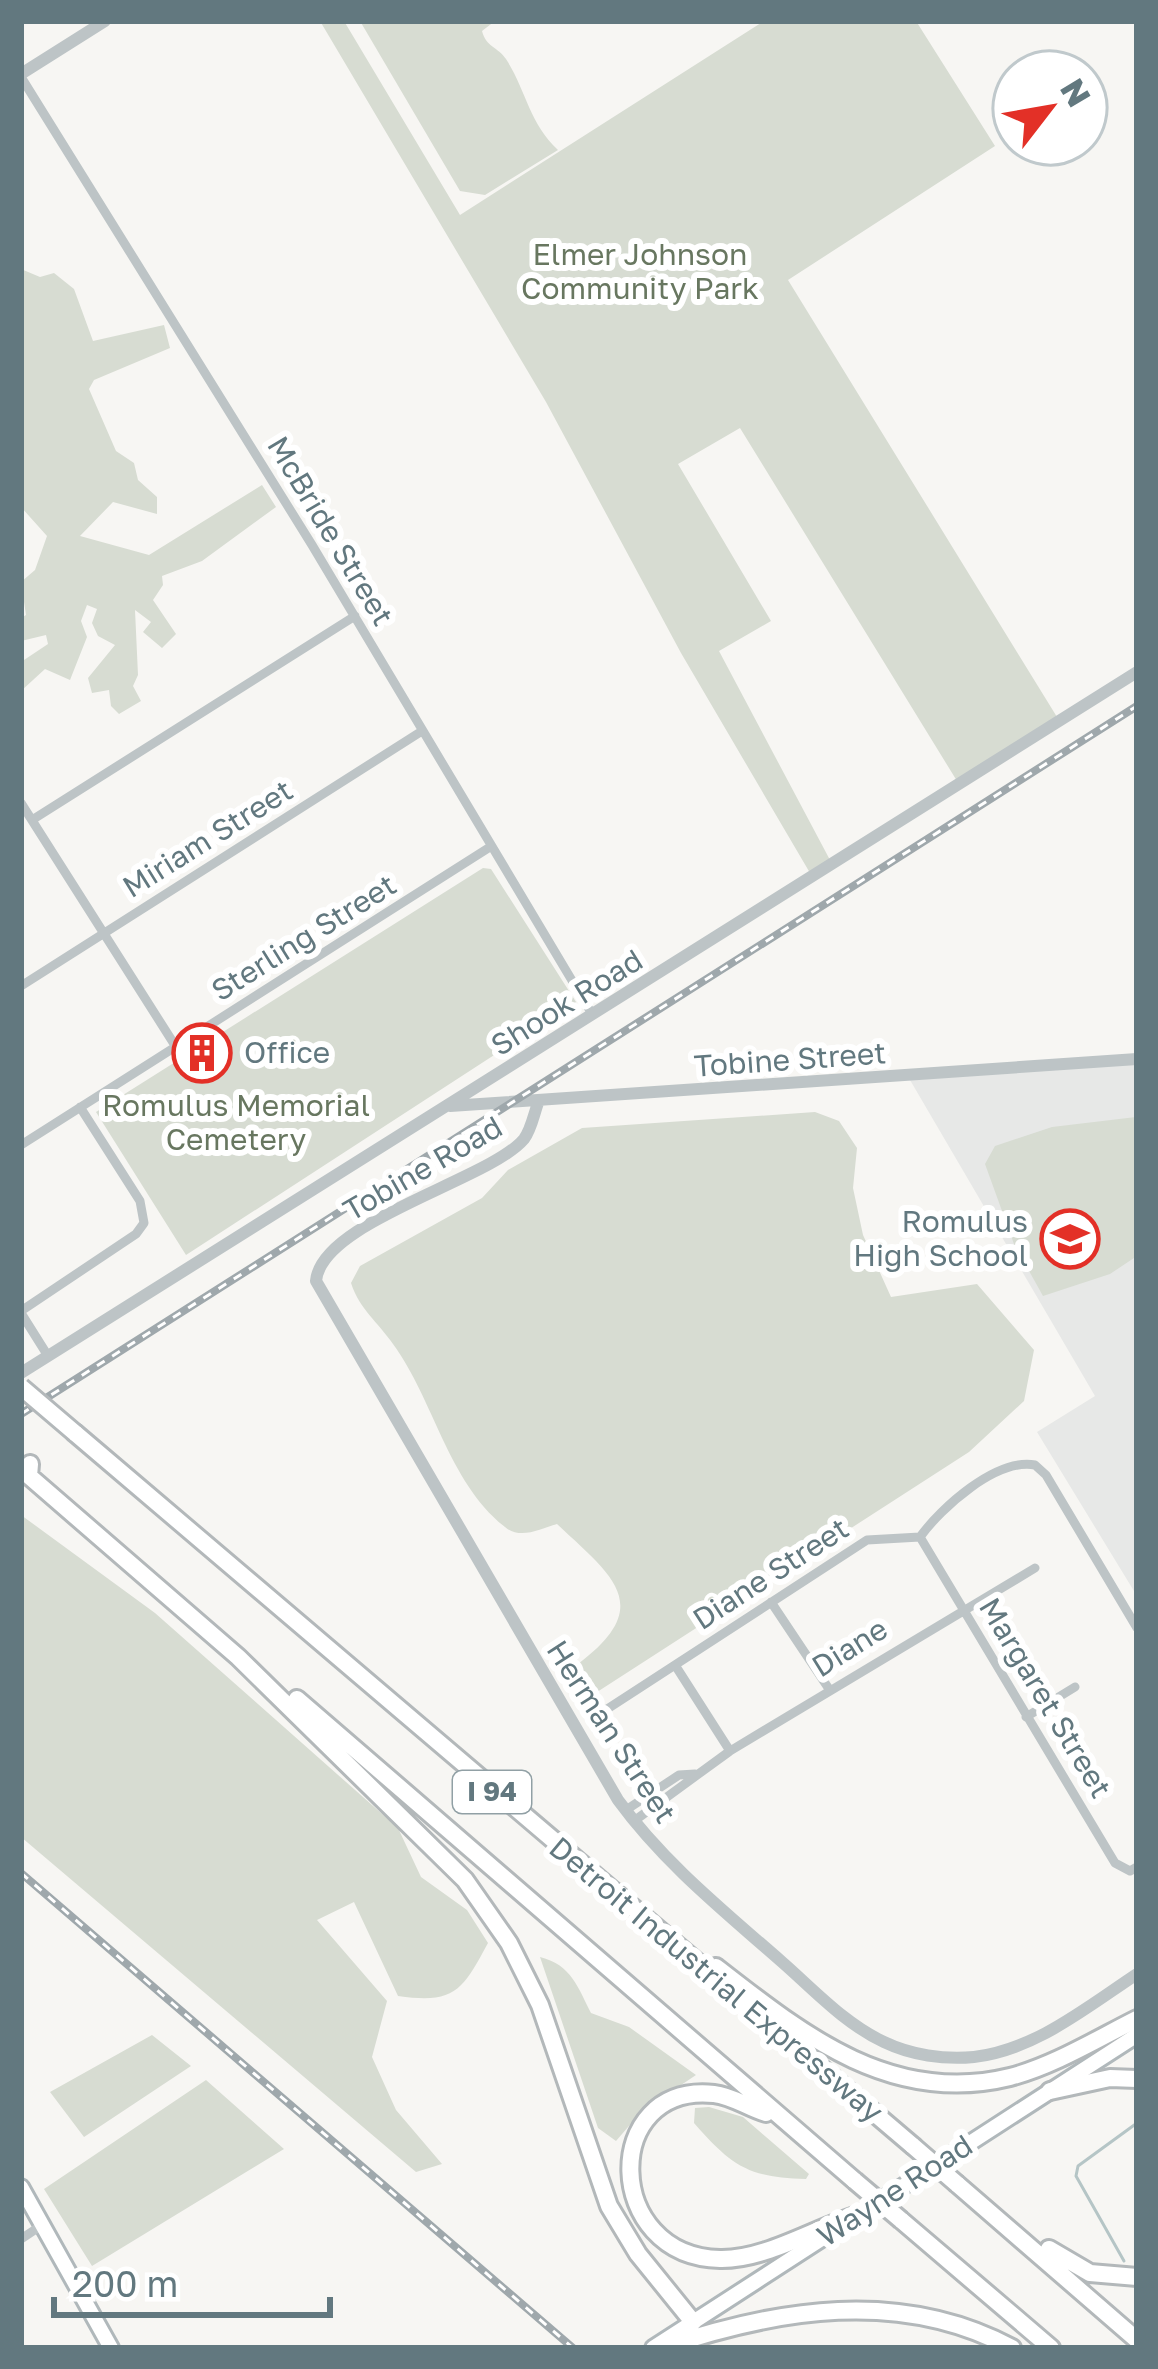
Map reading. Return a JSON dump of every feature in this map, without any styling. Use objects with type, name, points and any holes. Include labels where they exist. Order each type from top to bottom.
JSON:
[{"type":"highway","name":"Detroit Industrial Expressway","points":[[21,1387],[1137,2340]]},
{"type":"highway","name":"Detroit Industrial Expressway","points":[[25,1460],[1051,2348]]},
{"type":"highway","points":[[25,1460],[29,1476],[238,1657],[465,1880],[509,1943],[540,2005],[609,2206],[640,2256],[693,2322]]},
{"type":"highway","points":[[584,1870],[638,1904],[820,2045],[878,2072],[930,2083],[1012,2076],[1137,2019]]},
{"type":"highway","points":[[1050,2091],[1110,2078],[1137,2079]]},
{"type":"highway","points":[[778,2116],[705,2094],[677,2099],[654,2114],[638,2133],[629,2159],[629,2186],[648,2224],[676,2248],[722,2260],[753,2254],[861,2214]]},
{"type":"highway","points":[[979,2201],[1076,2267],[1110,2278],[1137,2277]]},
{"type":"highway","points":[[662,2348],[758,2318],[827,2309],[930,2319],[1012,2348]]},
{"type":"main road","name":"Wayne Road","points":[[652,2348],[1137,2035]]},
{"type":"main road","points":[[21,2187],[111,2348]]},
{"type":"street","points":[[21,76],[104,21]]},
{"type":"street","name":"McBride Street","points":[[21,76],[355,616],[592,1015]]},
{"type":"street","points":[[32,820],[355,616]]},
{"type":"street","name":"Shook Road","points":[[21,1373],[1137,672]]},
{"type":"street","name":"Miriam Street","points":[[21,986],[422,731]]},
{"type":"street","points":[[21,803],[176,1046]]},
{"type":"street","name":"Sterling Street","points":[[21,1145],[490,848]]},
{"type":"street","name":"Tobine Street","points":[[446,1106],[1137,1059]]},
{"type":"street","name":"Tobine Road","points":[[318,1266],[328,1253],[418,1196],[522,1141],[538,1103]]},
{"type":"street","points":[[48,1356],[21,1311],[136,1234],[144,1220],[140,1201],[80,1108]]},
{"type":"street","name":"Herman Street","points":[[318,1266],[317,1284],[329,1306],[630,1815],[673,1865],[825,2000],[867,2033],[901,2049],[946,2058],[998,2053],[1038,2037],[1137,1974]]},
{"type":"street","points":[[920,1537],[938,1513],[974,1489],[1017,1464],[1035,1465],[1137,1628]]},
{"type":"street","name":"Diane Street","points":[[598,1714],[867,1540],[920,1537]]},
{"type":"street","name":"Margaret Street","points":[[920,1537],[1115,1863],[1130,1871],[1137,1867]]},
{"type":"street","name":"Diane","points":[[630,1815],[682,1791],[694,1774],[730,1751],[1035,1568]]},
{"type":"street","points":[[771,1602],[829,1689]]},
{"type":"street","points":[[675,1665],[730,1751]]},
{"type":"street","points":[[1026,1717],[1076,1687]]},
{"type":"street","points":[[21,2239],[42,2225]]},
{"type":"shaded area","name":"Romulus High School","points":[[1137,1064],[1137,1596],[1037,1432],[1095,1396],[910,1080]]},
{"type":"green space","name":"Elmer Johnson Community Park","points":[[320,21],[344,21],[460,215],[764,21],[916,21],[990,138],[990,149],[788,280],[1057,717],[957,781],[740,428],[678,464],[771,621],[719,651],[830,860],[810,873],[681,653],[546,402]]},
{"type":"green space","points":[[360,21],[495,21],[482,31],[484,36],[506,59],[540,129],[558,150],[485,195],[460,191]]},
{"type":"green space","points":[[21,269],[40,277],[54,273],[74,289],[93,341],[164,325],[170,348],[94,380],[89,389],[116,451],[134,463],[138,480],[157,497],[157,514],[113,502],[80,536],[149,555],[262,485],[276,507],[202,561],[162,576],[163,585],[153,600],[176,634],[162,648],[143,632],[151,622],[135,610],[138,675],[133,686],[141,701],[119,714],[111,706],[109,690],[92,693],[88,678],[115,645],[98,636],[92,623],[97,609],[87,605],[81,621],[87,637],[70,680],[45,669],[21,691],[21,662],[48,644],[46,635],[21,641],[21,618],[26,615],[21,582],[35,570],[47,536],[21,507]]},
{"type":"green space","name":"Romulus Memorial Cemetery","points":[[483,868],[491,869],[576,1002],[186,1255],[96,1112]]},
{"type":"green space","points":[[815,1112],[839,1121],[857,1148],[853,1188],[863,1235],[891,1297],[977,1284],[1034,1350],[1024,1401],[969,1452],[594,1694],[578,1673],[578,1664],[616,1624],[620,1607],[608,1575],[557,1524],[517,1533],[486,1509],[455,1464],[407,1366],[351,1283],[360,1266],[482,1198],[508,1170],[582,1128]]},
{"type":"green space","points":[[1136,1117],[1137,1256],[1110,1274],[1043,1296],[1014,1244],[985,1164],[995,1146],[1052,1127]]},
{"type":"green space","points":[[21,1515],[155,1613],[398,1828],[421,1877],[467,1910],[488,1943],[463,1983],[432,1998],[398,1996],[354,1902],[317,1920],[387,2001],[372,2057],[396,2110],[442,2164],[416,2172],[21,1837]]},
{"type":"green space","points":[[540,1957],[567,1972],[591,2013],[629,2027],[696,2075],[641,2112],[616,2141],[598,2128]]},
{"type":"green space","points":[[152,2035],[191,2066],[84,2137],[50,2092]]},
{"type":"green space","points":[[206,2080],[284,2149],[92,2266],[44,2189]]},
{"type":"green space","points":[[695,2108],[743,2117],[809,2174],[806,2179],[769,2176],[730,2159],[694,2123]]},
{"type":"waterway","points":[[1124,2261],[1076,2176],[1078,2166],[1137,2123]]},
{"type":"railway","points":[[21,1414],[1137,706]]},
{"type":"railway","points":[[21,1873],[573,2348]]},
{"type":"place","name":"Office","points":[[202,1053]]},
{"type":"place","name":"Romulus High School","points":[[1070,1239]]}]
